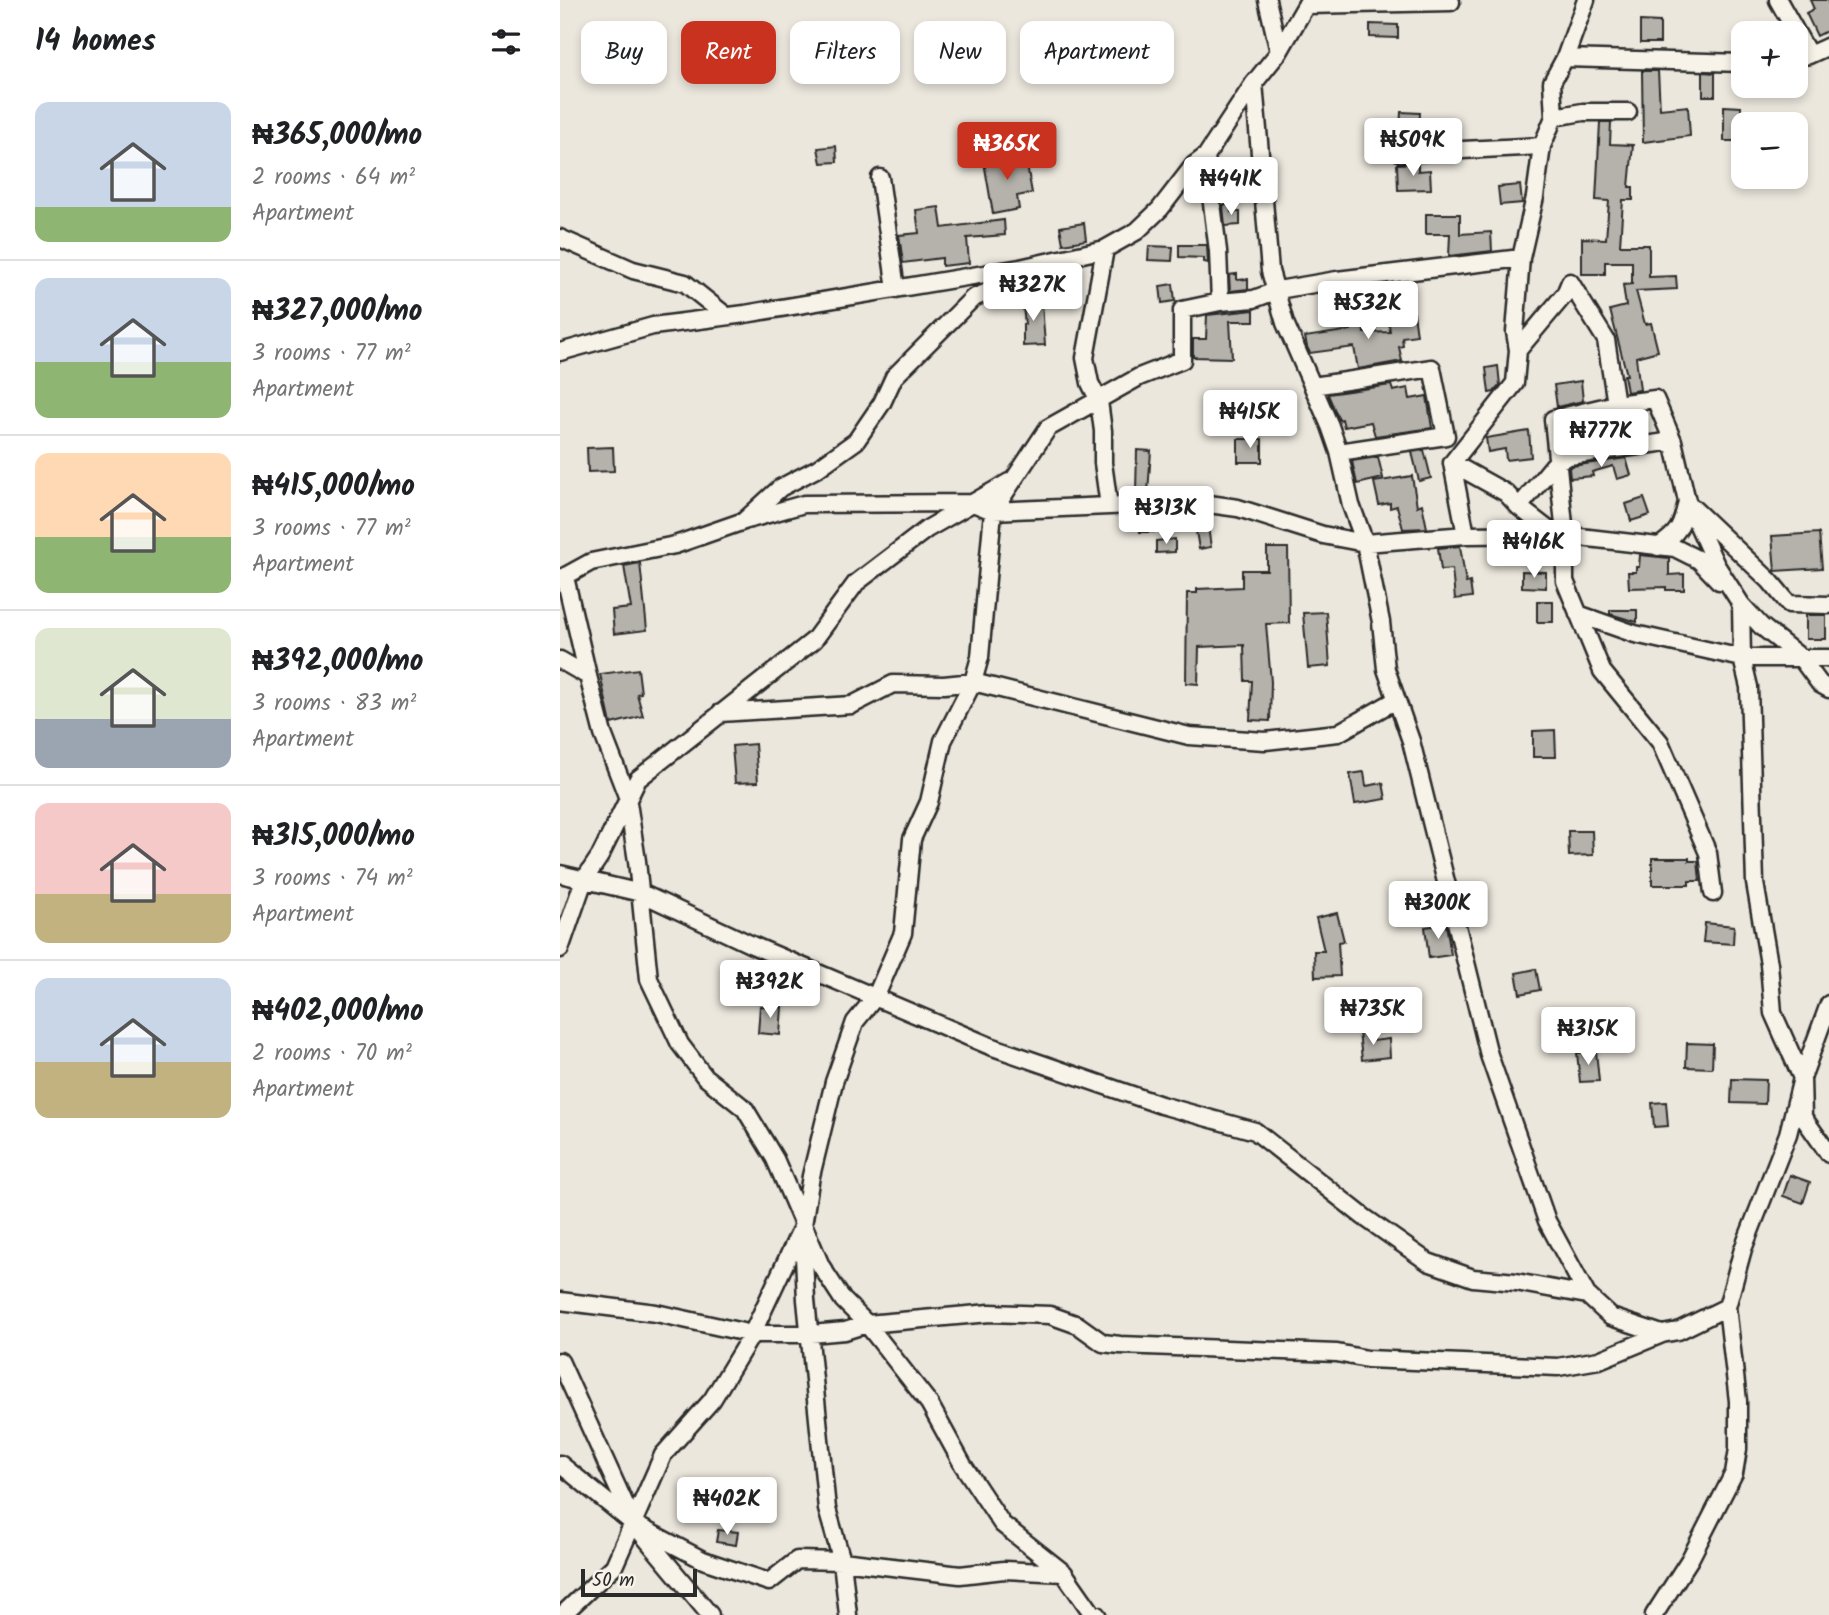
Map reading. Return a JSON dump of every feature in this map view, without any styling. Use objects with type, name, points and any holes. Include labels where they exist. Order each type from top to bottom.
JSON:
[{"type":"street","points":[[1267,0],[1279,52]]},
{"type":"street","points":[[1466,535],[1452,463],[1515,383],[1521,258],[1535,197],[1542,146],[1554,117],[1552,82],[1565,58],[1586,0]]},
{"type":"street","points":[[1778,0],[1787,21]]},
{"type":"street","points":[[560,352],[653,326],[1020,268],[1105,249],[1137,232],[1160,209],[1194,165],[1206,156],[1254,83],[1279,52],[1307,3],[1451,2]]},
{"type":"street","points":[[1808,54],[1829,46]]},
{"type":"street","points":[[1565,58],[1731,63]]},
{"type":"street","points":[[1254,83],[1270,271],[1278,289],[1285,323],[1339,452],[1351,505],[1365,543],[1381,622],[1386,669],[1414,754],[1489,1055],[1547,1221],[1587,1295],[1611,1317],[1662,1334]]},
{"type":"street","points":[[1554,117],[1583,112],[1628,113]]},
{"type":"street","points":[[1401,153],[1542,146]]},
{"type":"street","points":[[1206,156],[1218,251],[1220,302]]},
{"type":"street","points":[[880,178],[896,289]]},
{"type":"street","points":[[560,237],[633,270],[685,283],[725,315]]},
{"type":"street","points":[[1105,249],[1085,358],[1090,383],[1099,401],[1109,506]]},
{"type":"street","points":[[848,1615],[842,1561],[827,1509],[803,1225],[811,1176],[834,1082],[855,1022],[876,996],[902,933],[912,839],[929,802],[943,741],[974,682],[981,657],[993,511],[1048,428],[1139,377],[1182,360],[1182,310],[1220,302],[1254,299],[1278,289],[1336,280],[1521,258]]},
{"type":"street","points":[[744,521],[780,488],[818,468],[856,441],[882,403],[894,377],[973,298],[998,288],[1020,268]]},
{"type":"street","points":[[1518,349],[1565,294],[1570,282],[1606,340],[1616,404]]},
{"type":"street","points":[[1313,386],[1432,368],[1446,436],[1339,452]]},
{"type":"street","points":[[1713,893],[1708,853],[1660,742],[1602,671],[1565,581],[1553,419],[1616,404],[1655,400],[1672,441],[1686,501],[1716,565],[1741,604],[1742,658],[1749,687],[1755,883],[1769,964],[1773,1013],[1802,1078],[1802,1116],[1829,1154]]},
{"type":"street","points":[[1519,506],[1557,461],[1569,456],[1672,441]]},
{"type":"street","points":[[1452,463],[1506,493],[1519,506],[1560,534]]},
{"type":"street","points":[[560,948],[584,880],[600,856],[638,779],[814,640],[856,583],[927,530],[999,490],[1018,474]]},
{"type":"street","points":[[1658,547],[1675,535],[1682,522],[1686,501]]},
{"type":"street","points":[[1686,501],[1770,581],[1789,604],[1829,605]]},
{"type":"street","points":[[1097,1615],[1091,1613],[1064,1573],[1002,1524],[963,1465],[929,1404],[867,1324],[843,1300],[821,1266],[775,1159],[745,1109],[705,1077],[680,1044],[649,979],[641,893],[628,801],[603,734],[562,578],[591,562],[675,545],[804,504],[972,503],[993,511],[1194,502],[1238,508],[1323,535],[1365,543],[1466,535],[1560,534],[1675,548],[1699,560],[1761,626],[1800,657],[1820,684],[1829,689]]},
{"type":"street","points":[[1578,614],[1635,634],[1742,658],[1829,658]]},
{"type":"street","points":[[560,660],[588,676]]},
{"type":"street","points":[[720,713],[852,705],[893,684],[944,685],[974,682],[1189,736],[1265,741],[1338,733],[1396,699]]},
{"type":"street","points":[[560,874],[641,893],[752,945],[990,1046],[1161,1105],[1255,1131],[1364,1217],[1427,1262],[1473,1278],[1516,1282],[1587,1295]]},
{"type":"street","points":[[1654,1615],[1690,1559],[1734,1473],[1738,1449],[1738,1401],[1727,1307],[1744,1249],[1788,1134],[1802,1078],[1829,1004]]},
{"type":"street","points":[[562,1615],[614,1566],[663,1455],[712,1400],[752,1334],[803,1225]]},
{"type":"street","points":[[560,1301],[656,1313],[752,1334],[845,1331],[867,1324],[990,1313],[1050,1315],[1078,1325],[1102,1343],[1120,1345],[1337,1353],[1367,1359],[1558,1367],[1599,1360],[1662,1334],[1678,1331],[1727,1307]]},
{"type":"street","points":[[560,1361],[634,1524],[703,1560],[769,1582],[797,1560],[842,1561],[960,1575],[1004,1570],[1064,1573]]},
{"type":"street","points":[[560,1464],[634,1524],[710,1615]]},
{"type":"building","points":[[1810,0],[1829,0],[1829,30],[1817,36],[1806,13],[1814,9]]},
{"type":"building","points":[[1640,21],[1660,22],[1660,43],[1640,43]]},
{"type":"building","points":[[1370,24],[1398,25],[1398,38],[1370,37]]},
{"type":"building","points":[[1642,71],[1658,71],[1660,109],[1688,106],[1690,136],[1643,142]]},
{"type":"building","points":[[1703,72],[1715,73],[1715,96],[1703,96]]},
{"type":"building","points":[[1724,106],[1741,107],[1741,112],[1731,112],[1731,141],[1724,141]]},
{"type":"building","points":[[1401,112],[1420,113],[1419,131],[1400,131]]},
{"type":"building","points":[[1600,122],[1611,122],[1610,144],[1633,145],[1629,187],[1633,187],[1633,200],[1623,200],[1620,245],[1649,245],[1649,277],[1676,276],[1677,289],[1636,291],[1645,324],[1651,323],[1658,351],[1636,357],[1640,390],[1627,392],[1624,375],[1627,375],[1610,310],[1626,306],[1623,285],[1632,284],[1632,262],[1605,262],[1605,274],[1582,274],[1582,238],[1606,239],[1609,201],[1596,200]]},
{"type":"building","points":[[836,146],[837,162],[821,163],[818,148]]},
{"type":"building","points":[[1025,154],[1032,193],[1017,196],[1019,209],[993,214],[984,162]]},
{"type":"building","points":[[1418,163],[1418,171],[1430,170],[1431,189],[1398,190],[1397,164]]},
{"type":"building","points":[[1520,185],[1522,203],[1500,205],[1498,187]]},
{"type":"building","points":[[1223,205],[1231,205],[1231,212],[1240,212],[1240,225],[1225,226]]},
{"type":"building","points":[[939,207],[942,228],[1004,220],[1005,235],[967,238],[969,263],[942,266],[942,258],[903,263],[899,235],[919,233],[916,210]]},
{"type":"building","points":[[1426,214],[1460,214],[1460,234],[1491,232],[1492,251],[1449,256],[1450,234],[1426,234]]},
{"type":"building","points":[[1084,223],[1086,240],[1063,244],[1060,227]]},
{"type":"building","points":[[1179,245],[1207,245],[1208,263],[1204,262],[1204,258],[1179,257]]},
{"type":"building","points":[[1149,246],[1173,247],[1172,261],[1148,260]]},
{"type":"building","points":[[1237,274],[1237,280],[1248,279],[1248,289],[1230,291],[1229,275]]},
{"type":"building","points":[[1173,284],[1175,301],[1162,303],[1160,286]]},
{"type":"building","points":[[1035,297],[1036,304],[1042,304],[1045,345],[1023,346],[1025,324],[1022,299]]},
{"type":"building","points":[[1254,310],[1254,321],[1230,321],[1232,358],[1193,357],[1193,339],[1206,339],[1207,315]]},
{"type":"building","points":[[1414,313],[1417,335],[1402,337],[1403,346],[1399,347],[1402,361],[1358,369],[1354,347],[1310,353],[1307,347],[1305,337],[1351,330],[1351,322],[1363,321],[1364,333],[1390,332],[1388,316]]},
{"type":"building","points":[[1498,366],[1500,385],[1494,392],[1489,393],[1486,368]]},
{"type":"building","points":[[1581,381],[1583,401],[1557,407],[1554,385]]},
{"type":"building","points":[[1391,385],[1393,391],[1408,388],[1410,399],[1427,396],[1432,428],[1375,436],[1371,422],[1344,427],[1328,394]]},
{"type":"building","points":[[1529,431],[1531,457],[1506,460],[1505,449],[1488,452],[1486,438]]},
{"type":"building","points":[[1238,439],[1262,439],[1262,462],[1238,462]]},
{"type":"building","points":[[613,447],[614,471],[588,472],[587,448]]},
{"type":"building","points":[[1137,450],[1151,451],[1148,492],[1136,491]]},
{"type":"building","points":[[1424,450],[1431,478],[1419,481],[1412,452]]},
{"type":"building","points":[[1378,457],[1383,478],[1357,484],[1352,461]]},
{"type":"building","points":[[1626,458],[1631,475],[1617,479],[1613,466],[1592,472],[1593,476],[1570,478],[1569,468],[1572,466]]},
{"type":"building","points":[[1412,476],[1417,506],[1422,504],[1427,528],[1403,529],[1397,506],[1390,508],[1390,503],[1379,505],[1374,482]]},
{"type":"building","points":[[1644,498],[1650,515],[1631,521],[1626,504]]},
{"type":"building","points":[[1193,513],[1206,514],[1211,547],[1199,549]]},
{"type":"building","points":[[1154,514],[1154,532],[1140,532],[1141,515]]},
{"type":"building","points":[[1819,533],[1822,568],[1775,571],[1772,536]]},
{"type":"building","points":[[1175,539],[1175,552],[1156,553],[1156,541]]},
{"type":"building","points":[[1460,546],[1466,583],[1470,582],[1472,597],[1455,599],[1452,569],[1441,570],[1438,548]]},
{"type":"building","points":[[1267,548],[1288,548],[1289,623],[1266,624],[1271,682],[1270,721],[1250,720],[1252,681],[1245,681],[1244,645],[1199,647],[1198,684],[1186,683],[1187,593],[1197,593],[1197,589],[1242,587],[1242,570],[1267,570]]},
{"type":"building","points":[[1640,555],[1669,558],[1669,575],[1684,574],[1684,590],[1666,590],[1666,587],[1629,588],[1628,572],[1636,572]]},
{"type":"building","points":[[640,563],[647,630],[614,634],[612,610],[631,608],[624,566]]},
{"type":"building","points":[[1522,571],[1546,572],[1546,588],[1522,587]]},
{"type":"building","points":[[1537,601],[1553,601],[1553,622],[1537,622]]},
{"type":"building","points":[[1610,610],[1637,610],[1637,622],[1610,614]]},
{"type":"building","points":[[1326,612],[1330,666],[1308,668],[1303,613]]},
{"type":"building","points":[[1806,615],[1826,615],[1826,639],[1806,639]]},
{"type":"building","points":[[638,669],[641,693],[637,694],[643,716],[611,724],[600,674]]},
{"type":"building","points":[[1555,730],[1556,757],[1533,757],[1533,731]]},
{"type":"building","points":[[755,744],[758,782],[735,783],[732,746]]},
{"type":"building","points":[[1364,772],[1366,786],[1383,783],[1386,799],[1355,804],[1350,774]]},
{"type":"building","points":[[1568,831],[1592,831],[1593,855],[1569,856]]},
{"type":"building","points":[[1652,858],[1689,858],[1689,861],[1698,861],[1700,881],[1689,881],[1689,885],[1652,885]]},
{"type":"building","points":[[1337,913],[1344,941],[1338,942],[1340,976],[1315,977],[1314,951],[1324,951],[1316,918]]},
{"type":"building","points":[[1705,923],[1734,926],[1733,944],[1703,942]]},
{"type":"building","points":[[1446,924],[1451,955],[1429,958],[1425,927]]},
{"type":"building","points":[[1536,969],[1540,990],[1520,994],[1516,973]]},
{"type":"building","points":[[760,1006],[782,1007],[780,1035],[758,1033]]},
{"type":"building","points":[[1372,1030],[1373,1041],[1389,1039],[1390,1057],[1362,1060],[1359,1031]]},
{"type":"building","points":[[1687,1043],[1713,1044],[1712,1068],[1686,1067]]},
{"type":"building","points":[[1596,1051],[1599,1081],[1580,1082],[1577,1053]]},
{"type":"building","points":[[1732,1079],[1766,1080],[1765,1104],[1731,1103]]},
{"type":"building","points":[[1666,1102],[1668,1126],[1654,1127],[1652,1103]]},
{"type":"building","points":[[1790,1175],[1810,1182],[1803,1203],[1783,1196]]},
{"type":"building","points":[[718,1530],[738,1532],[736,1545],[716,1542]]}]
